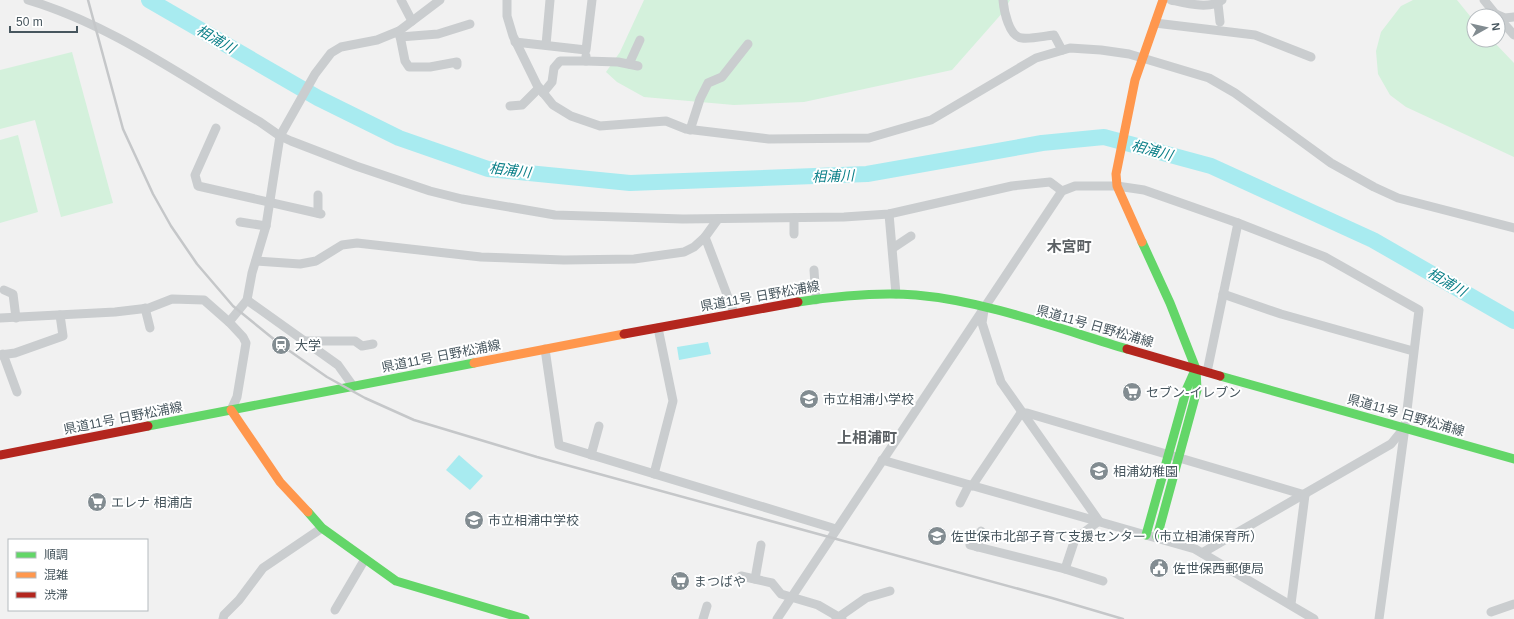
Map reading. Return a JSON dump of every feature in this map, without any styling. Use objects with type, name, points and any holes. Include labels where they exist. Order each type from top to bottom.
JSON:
[{"type":"main road","points":[[1146,535],[1197,390],[1196,369],[1170,303],[1117,186],[1116,174],[1130,112],[1135,80],[1163,0]]},
{"type":"main road","name":"県道11号 日野松浦線","points":[[0,455],[734,313],[835,297],[914,294],[950,299],[984,307],[1514,459]]},
{"type":"main road","points":[[231,410],[245,433],[280,482],[322,528],[364,559],[396,581],[525,619]]},
{"type":"main road","points":[[1157,537],[1174,455]]},
{"type":"street","points":[[28,0],[49,6],[117,36],[260,122],[282,133],[391,178],[430,191],[462,199],[555,215],[718,219],[794,218],[889,214],[1012,186],[1050,182],[1062,191]]},
{"type":"street","points":[[401,0],[412,21]]},
{"type":"street","points":[[399,34],[412,21],[440,0]]},
{"type":"street","points":[[507,0],[507,16],[515,42],[541,90],[552,104],[571,116],[600,126],[666,121],[690,130],[769,139],[869,138],[931,120],[1036,58],[1070,48],[1101,50],[1128,54],[1209,78],[1235,93],[1331,163],[1374,187],[1398,198],[1514,228]]},
{"type":"street","points":[[546,46],[550,0]]},
{"type":"street","points":[[586,61],[592,0]]},
{"type":"street","points":[[1003,0],[1004,15],[1015,35],[1021,38],[1054,35],[1062,50]]},
{"type":"street","points":[[1171,0],[1192,4],[1220,2],[1220,22]]},
{"type":"street","points":[[1484,0],[1490,8]]},
{"type":"street","points":[[1155,23],[1255,35],[1311,57]]},
{"type":"street","points":[[230,322],[247,300],[266,226],[282,133],[315,74],[330,53],[341,47],[399,34],[438,34],[470,24]]},
{"type":"street","points":[[1506,26],[1514,34]]},
{"type":"street","points":[[399,34],[405,61],[409,67],[430,67],[456,62],[457,65]]},
{"type":"street","points":[[510,106],[524,108],[541,90],[552,82],[554,68],[560,61],[618,62],[634,65],[640,40]]},
{"type":"street","points":[[515,42],[586,50]]},
{"type":"street","points":[[690,130],[700,99],[708,83],[722,77],[748,44]]},
{"type":"street","points":[[216,128],[195,175],[198,186],[319,213],[318,195]]},
{"type":"street","points":[[777,619],[1062,191],[1075,186],[1117,186],[1144,190],[1238,223],[1325,257],[1419,310],[1405,428],[1379,619]]},
{"type":"street","points":[[889,214],[896,294]]},
{"type":"street","points":[[794,218],[794,234]]},
{"type":"street","points":[[256,261],[300,264],[316,261],[342,246],[357,243],[480,257],[564,260],[634,258],[684,252],[694,247],[705,237],[718,219]]},
{"type":"street","points":[[240,222],[266,226]]},
{"type":"street","points":[[1207,372],[1222,294],[1238,223]]},
{"type":"street","points":[[893,248],[911,236]]},
{"type":"street","points":[[705,237],[734,313]]},
{"type":"street","points":[[814,270],[816,300]]},
{"type":"street","points":[[4,290],[13,294],[16,318]]},
{"type":"street","points":[[1222,294],[1281,314],[1413,351]]},
{"type":"street","points":[[0,318],[115,312],[145,308],[172,299],[204,300],[230,322],[243,337],[246,343],[237,398],[231,410]]},
{"type":"street","points":[[247,300],[338,365],[353,386]]},
{"type":"street","points":[[984,307],[982,323],[1000,382],[1099,521]]},
{"type":"street","points":[[145,308],[150,328]]},
{"type":"street","points":[[17,392],[1,354],[15,353],[63,336],[60,315]]},
{"type":"street","points":[[654,474],[673,400],[658,328]]},
{"type":"street","points":[[303,341],[356,341],[362,346],[373,344]]},
{"type":"street","points":[[545,349],[559,445],[836,529]]},
{"type":"street","points":[[1021,413],[1027,413],[1305,494]]},
{"type":"street","points":[[960,503],[1021,413]]},
{"type":"street","points":[[591,455],[599,426]]},
{"type":"street","points":[[1202,553],[1391,444],[1405,428]]},
{"type":"street","points":[[882,460],[1195,549],[1291,604],[1314,619]]},
{"type":"street","points":[[1291,604],[1305,494]]},
{"type":"street","points":[[1065,569],[1075,539],[1099,521]]},
{"type":"street","points":[[223,619],[224,615],[239,600],[262,568],[322,528]]},
{"type":"street","points":[[981,531],[974,546],[1065,569],[1103,581]]},
{"type":"street","points":[[755,580],[761,545]]},
{"type":"street","points":[[335,610],[364,559]]},
{"type":"street","points":[[741,576],[772,583],[781,594],[792,596],[818,605],[839,618],[866,598],[889,593]]},
{"type":"street","points":[[1491,612],[1514,604]]},
{"type":"street","points":[[704,619],[707,606]]},
{"type":"green space","points":[[644,0],[1010,0],[1004,11],[952,70],[804,102],[734,105],[644,97],[617,82],[606,72],[620,52]]},
{"type":"green space","points":[[1413,0],[1457,0],[1466,11],[1466,48],[1500,48],[1514,63],[1514,157],[1406,107],[1390,95],[1378,74],[1376,51],[1381,32],[1401,6]]},
{"type":"green space","points":[[72,52],[113,203],[61,217],[35,120],[0,129],[0,70]]},
{"type":"green space","points":[[18,135],[38,212],[0,223],[0,140]]},
{"type":"water","points":[[708,342],[711,354],[679,360],[677,347]]},
{"type":"water","points":[[459,455],[483,476],[470,490],[446,470]]},
{"type":"waterway","name":"相浦川","points":[[149,0],[318,98],[399,138],[488,169],[630,183],[867,174],[1042,143],[1104,137],[1211,166],[1373,240],[1514,321]]},
{"type":"railway","points":[[88,0],[123,129],[153,194],[171,226],[197,264],[233,306],[281,345],[327,377],[365,398],[414,420],[537,457],[1052,598],[1123,619]]},
{"type":"traffic: fast","points":[[1142,242],[1170,303],[1196,369],[1197,390],[1157,537]]},
{"type":"traffic: fast","points":[[798,302],[871,294],[901,294],[942,298],[996,309],[1127,349]]},
{"type":"traffic: fast","points":[[148,426],[474,363]]},
{"type":"traffic: fast","points":[[1146,535],[1187,388],[1195,370]]},
{"type":"traffic: fast","points":[[1220,376],[1514,459]]},
{"type":"traffic: fast","points":[[308,512],[322,528],[396,581],[525,619]]},
{"type":"traffic: slow","points":[[1142,242],[1117,186],[1116,174],[1135,80],[1163,0]]},
{"type":"traffic: slow","points":[[474,363],[624,334]]},
{"type":"traffic: slow","points":[[231,410],[280,482],[308,512]]},
{"type":"traffic: jam","points":[[624,334],[798,302]]},
{"type":"traffic: jam","points":[[1127,349],[1220,376]]},
{"type":"traffic: jam","points":[[0,455],[148,426]]},
{"type":"place","name":"大学","points":[[281,345]]},
{"type":"place","name":"セブン-イレブン","points":[[1132,392]]},
{"type":"place","name":"市立相浦小学校","points":[[809,399]]},
{"type":"place","name":"相浦幼稚園","points":[[1099,471]]},
{"type":"place","name":"エレナ 相浦店","points":[[97,502]]},
{"type":"place","name":"市立相浦中学校","points":[[474,520]]},
{"type":"place","name":"佐世保市北部子育て支援センター（市立相浦保育所）","points":[[937,536]]},
{"type":"place","name":"佐世保西郵便局","points":[[1159,568]]},
{"type":"place","name":"まつばや","points":[[680,581]]},
{"type":"district","name":"木宮町","points":[[1069,246]]},
{"type":"district","name":"上相浦町","points":[[867,437]]}]
